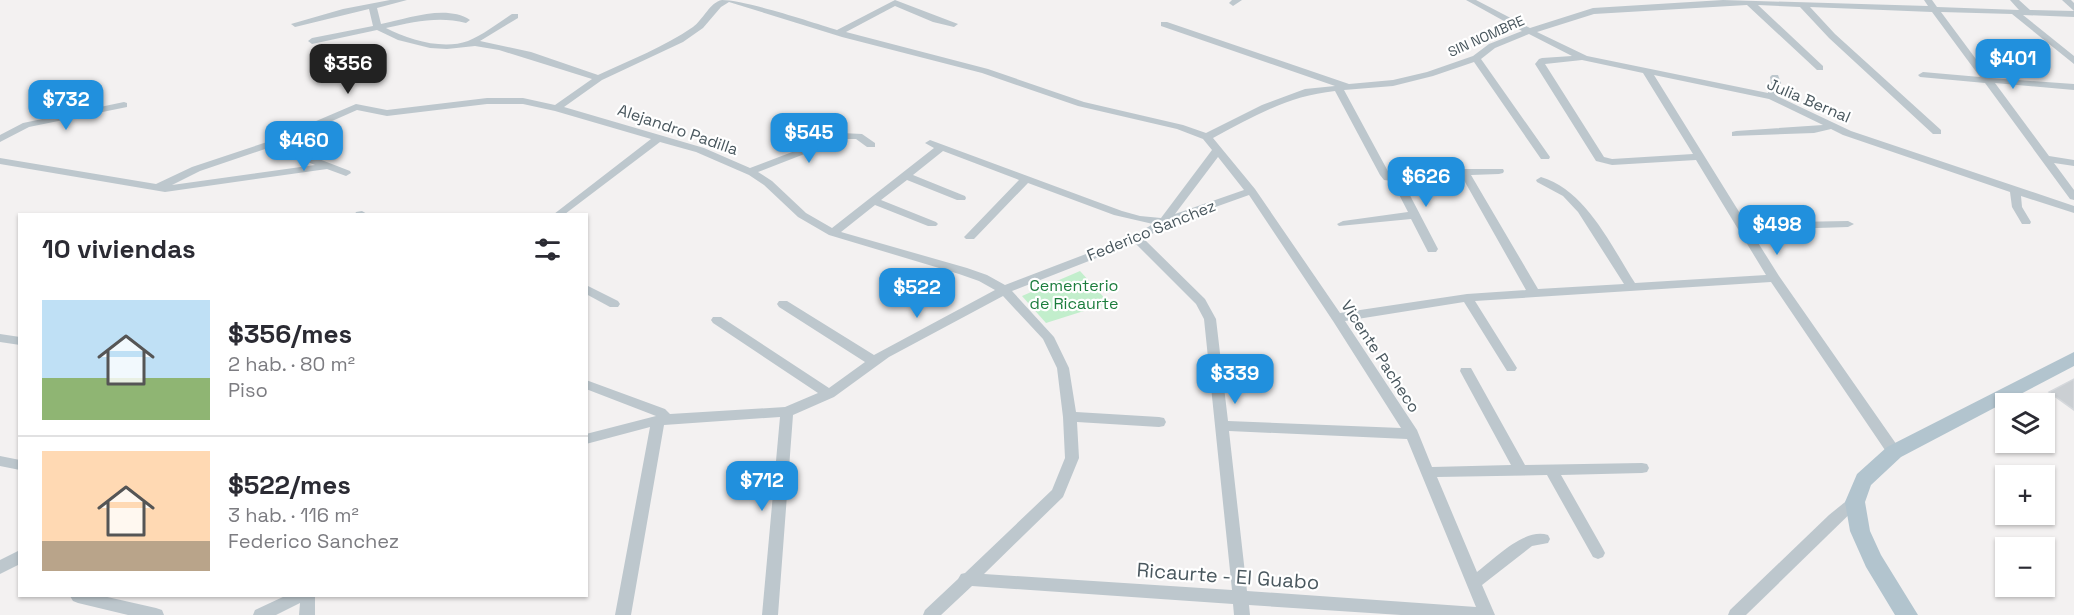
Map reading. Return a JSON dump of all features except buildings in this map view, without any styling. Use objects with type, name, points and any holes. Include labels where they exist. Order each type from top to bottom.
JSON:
[{"type":"main road","points":[[1907,615],[1869,551],[1860,530],[1855,502],[1862,483],[1875,465],[1894,452],[2074,358]]},
{"type":"street","points":[[295,24],[372,5],[403,0]]},
{"type":"street","points":[[557,108],[599,78],[680,40],[700,26],[718,5],[729,0],[838,33],[985,71],[1081,104],[1180,127],[1207,137]]},
{"type":"street","name":"Julia Bernal","points":[[1470,0],[1567,51],[1585,58],[1772,98],[1832,126],[2074,210]]},
{"type":"street","points":[[1928,0],[2074,197]]},
{"type":"street","points":[[2014,0],[2028,13]]},
{"type":"street","points":[[2066,0],[2074,8]]},
{"type":"street","name":"SIN NOMBRE","points":[[1207,137],[1308,91],[1406,80],[1476,58],[1492,46],[1530,31],[1593,12],[1730,1],[2074,14]]},
{"type":"street","points":[[838,33],[895,3],[936,20],[954,24]]},
{"type":"street","points":[[1750,3],[1820,68]]},
{"type":"street","points":[[1796,4],[1937,132]]},
{"type":"street","points":[[372,5],[377,26]]},
{"type":"street","points":[[2013,12],[2074,61]]},
{"type":"street","points":[[312,41],[438,15],[466,20]]},
{"type":"street","points":[[470,43],[514,16]]},
{"type":"street","points":[[1164,24],[1343,87],[1388,177],[1432,249]]},
{"type":"street","points":[[377,26],[423,43],[448,46],[470,43],[521,52],[599,78]]},
{"type":"street","points":[[1476,58],[1545,157]]},
{"type":"street","points":[[1585,58],[1542,61],[1540,64],[1600,159],[1612,162],[1698,158]]},
{"type":"street","points":[[1646,70],[1698,158],[1774,278],[1894,452]]},
{"type":"street","points":[[1923,75],[1987,78],[2074,87]]},
{"type":"street","points":[[1772,98],[1776,83],[1775,77]]},
{"type":"street","name":"Alejandro Padilla","points":[[157,188],[196,169],[271,144],[356,107],[387,113],[487,101],[523,101],[557,108],[700,150],[768,183],[802,215],[833,233],[983,278],[1004,290],[1048,337],[1063,368],[1070,417],[1072,458],[1058,493],[931,615]]},
{"type":"street","points":[[0,138],[27,125],[124,105]]},
{"type":"street","points":[[1736,134],[1814,130],[1832,126]]},
{"type":"street","points":[[749,172],[842,136],[858,136],[871,145]]},
{"type":"street","points":[[561,213],[660,137]]},
{"type":"street","name":"Vicente Pacheco","points":[[1207,137],[1251,191],[1412,434],[1487,615]]},
{"type":"street","points":[[930,143],[1118,213],[1139,219],[1164,222],[1217,152]]},
{"type":"street","points":[[271,144],[346,173]]},
{"type":"street","points":[[833,233],[942,147]]},
{"type":"street","points":[[2047,159],[2074,163]]},
{"type":"street","points":[[0,161],[172,189],[327,166]]},
{"type":"street","points":[[1388,177],[1499,171]]},
{"type":"street","points":[[1464,172],[1534,293]]},
{"type":"street","points":[[905,176],[962,198]]},
{"type":"street","points":[[970,237],[1026,179]]},
{"type":"street","points":[[1541,180],[1567,194],[1582,210],[1632,287]]},
{"type":"street","points":[[2015,190],[2018,207],[2026,222]]},
{"type":"street","name":"Federico Sanchez","points":[[588,438],[663,419],[787,412],[829,394],[874,361],[1004,290],[1137,238],[1164,222],[1251,191]]},
{"type":"street","points":[[873,201],[932,224]]},
{"type":"street","points":[[1343,224],[1413,215]]},
{"type":"street","points":[[1742,227],[1848,224]]},
{"type":"street","points":[[1137,238],[1201,302],[1210,319],[1242,615]]},
{"type":"street","points":[[1337,318],[1467,298],[1774,278]]},
{"type":"street","points":[[588,290],[614,304]]},
{"type":"street","points":[[1467,298],[1511,368]]},
{"type":"street","points":[[783,304],[874,361]]},
{"type":"street","points":[[717,320],[829,394]]},
{"type":"street","points":[[1466,370],[1521,470]]},
{"type":"street","points":[[588,385],[660,411],[663,419],[623,615]]},
{"type":"street","points":[[770,615],[787,412]]},
{"type":"street","points":[[1070,417],[1159,422]]},
{"type":"street","points":[[1221,426],[1412,434]]},
{"type":"street","points":[[0,461],[18,465]]},
{"type":"street","points":[[1429,472],[1642,468]]},
{"type":"street","points":[[1551,470],[1598,553]]},
{"type":"street","points":[[1736,615],[1834,519],[1855,502]]},
{"type":"street","points":[[1474,583],[1527,542],[1536,538],[1543,539]]},
{"type":"street","points":[[0,568],[18,557]]},
{"type":"street","name":"Ricaurte - El Guabo","points":[[966,579],[1239,597],[1373,610],[1487,615]]},
{"type":"street","points":[[82,597],[156,615]]},
{"type":"street","points":[[261,615],[297,597]]},
{"type":"street","points":[[307,615],[308,597]]},
{"type":"green space","name":"Cementerio de Ricaurte","points":[[1080,271],[1109,303],[1046,323],[1022,296]]}]
